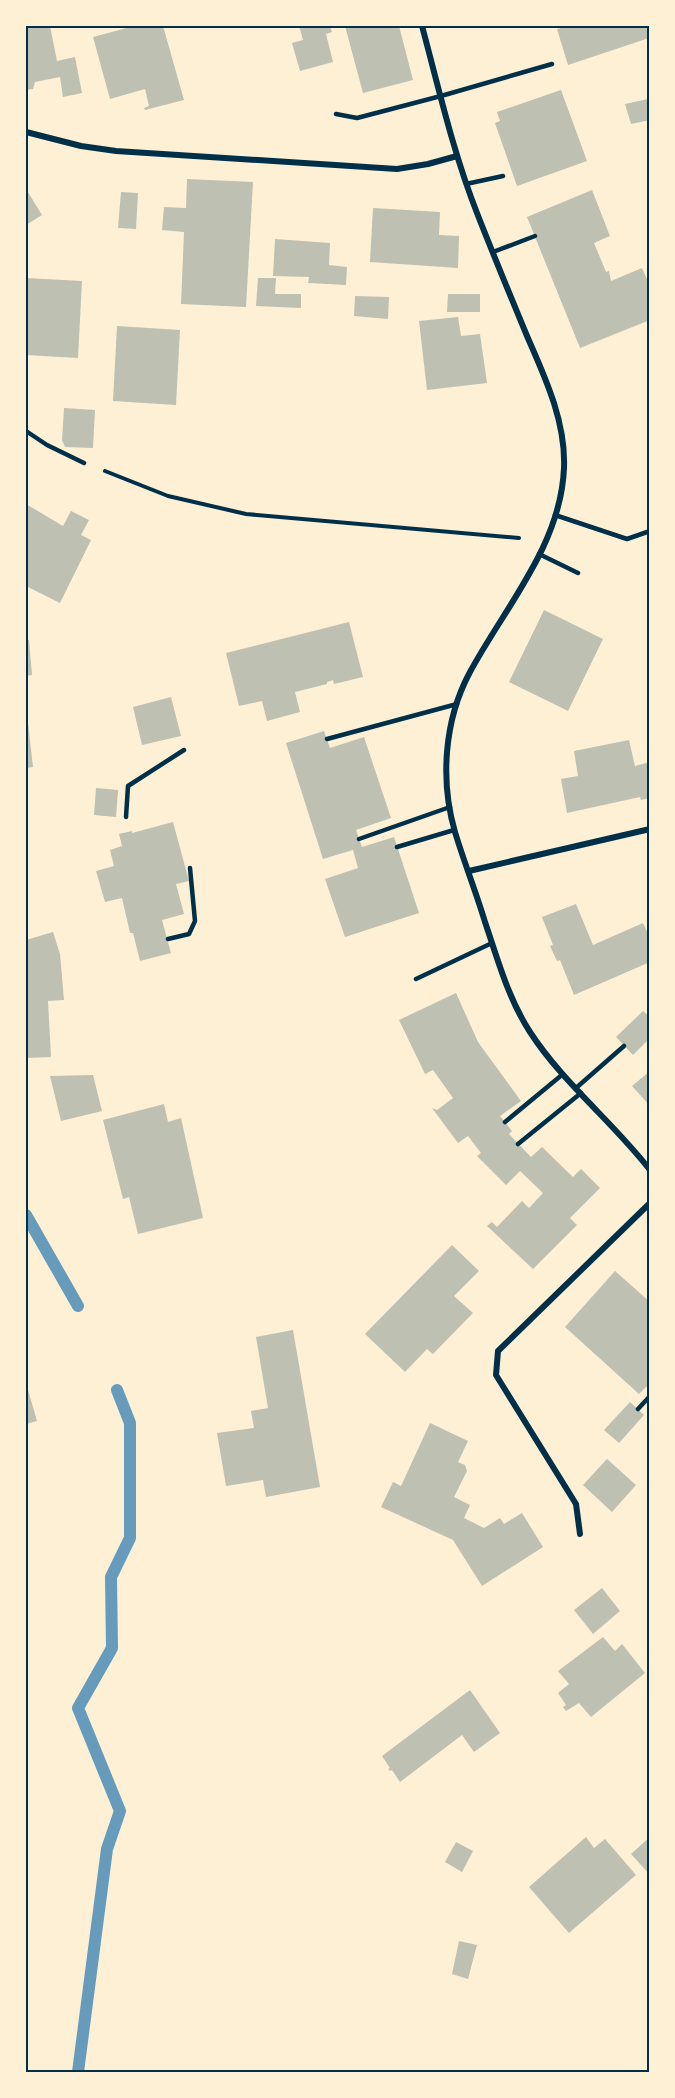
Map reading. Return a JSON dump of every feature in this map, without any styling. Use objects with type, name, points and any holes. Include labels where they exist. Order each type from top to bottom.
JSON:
[{"type":"street","points":[[422,26],[466,184],[544,375],[556,411],[563,442],[564,467],[561,491],[546,541],[468,675],[457,704],[449,735],[446,765],[454,830],[505,982],[517,1011],[531,1034],[564,1074],[648,1166]]},
{"type":"street","points":[[26,132],[81,146],[116,151],[397,169],[457,156]]},
{"type":"street","points":[[469,871],[650,829]]},
{"type":"street","points":[[580,1534],[576,1504],[496,1375],[498,1351],[650,1203]]},
{"type":"lane","points":[[336,114],[357,117],[552,64]]},
{"type":"lane","points":[[466,184],[503,176]]},
{"type":"lane","points":[[493,252],[535,236]]},
{"type":"lane","points":[[26,431],[47,445],[84,463]]},
{"type":"lane","points":[[555,515],[627,539],[650,531]]},
{"type":"lane","points":[[539,554],[578,573]]},
{"type":"lane","points":[[327,739],[457,704]]},
{"type":"lane","points":[[126,817],[128,786],[184,750]]},
{"type":"lane","points":[[359,838],[450,807]]},
{"type":"lane","points":[[397,847],[454,830]]},
{"type":"lane","points":[[168,939],[189,934],[195,921],[189,868]]},
{"type":"lane","points":[[416,979],[492,943]]},
{"type":"lane","points":[[518,1144],[579,1091],[624,1046]]},
{"type":"lane","points":[[505,1122],[564,1074]]},
{"type":"lane","points":[[638,1409],[650,1396]]},
{"type":"path","points":[[84,463],[168,496],[246,514],[546,541]]},
{"type":"building","points":[[26,26],[50,26],[57,61],[75,57],[82,93],[63,97],[60,77],[35,82],[33,89],[26,90]]},
{"type":"building","points":[[134,26],[163,26],[184,100],[145,110],[144,108],[149,106],[145,89],[110,99],[93,37]]},
{"type":"building","points":[[299,26],[330,26],[332,32],[326,34],[333,62],[300,71],[292,43],[303,40]]},
{"type":"building","points":[[345,26],[399,26],[413,80],[363,93]]},
{"type":"building","points":[[569,26],[646,26],[649,38],[568,65],[557,29]]},
{"type":"building","points":[[561,90],[587,161],[517,186],[495,123],[500,121],[497,112]]},
{"type":"building","points":[[648,99],[650,120],[631,124],[625,104]]},
{"type":"building","points":[[187,179],[253,182],[246,307],[181,304],[184,232],[162,230],[164,207],[186,208]]},
{"type":"building","points":[[26,189],[42,215],[26,225]]},
{"type":"building","points":[[592,190],[610,236],[594,243],[606,272],[609,271],[611,281],[642,268],[650,286],[650,320],[580,348],[527,217]]},
{"type":"building","points":[[121,192],[138,193],[136,229],[118,228]]},
{"type":"building","points":[[373,208],[440,212],[439,235],[459,236],[458,268],[370,262]]},
{"type":"building","points":[[275,239],[330,243],[329,265],[347,267],[346,285],[308,283],[309,277],[273,276]]},
{"type":"building","points":[[26,278],[82,281],[78,358],[26,355]]},
{"type":"building","points":[[258,278],[276,278],[275,294],[301,294],[301,308],[256,306]]},
{"type":"building","points":[[448,294],[480,294],[480,312],[447,312]]},
{"type":"building","points":[[355,296],[389,297],[388,319],[354,316]]},
{"type":"building","points":[[458,317],[461,336],[480,334],[487,383],[427,390],[419,321]]},
{"type":"building","points":[[117,326],[180,330],[176,405],[113,401]]},
{"type":"building","points":[[64,408],[95,410],[93,448],[65,447],[62,440]]},
{"type":"building","points":[[26,504],[63,526],[71,511],[89,520],[81,535],[91,540],[60,603],[26,586]]},
{"type":"building","points":[[544,610],[603,639],[568,711],[509,682]]},
{"type":"building","points":[[349,622],[363,677],[334,684],[333,680],[327,684],[295,692],[300,712],[267,721],[262,701],[239,706],[226,653]]},
{"type":"building","points":[[26,640],[29,640],[32,675],[26,676]]},
{"type":"building","points":[[171,697],[181,736],[142,745],[133,707]]},
{"type":"building","points":[[26,714],[33,767],[26,768]]},
{"type":"building","points":[[324,731],[330,748],[364,737],[391,818],[356,830],[362,847],[394,837],[419,913],[345,937],[325,879],[358,868],[353,850],[323,859],[286,743]]},
{"type":"building","points":[[629,740],[635,766],[650,762],[650,798],[641,800],[640,797],[567,813],[561,779],[578,776],[574,751]]},
{"type":"building","points":[[96,788],[118,790],[116,817],[94,815]]},
{"type":"building","points":[[173,822],[189,881],[176,884],[184,914],[162,920],[171,953],[140,961],[133,933],[130,933],[122,898],[105,902],[96,871],[114,866],[110,850],[122,846],[119,834],[132,831],[132,833]]},
{"type":"building","points":[[576,904],[593,945],[643,923],[650,938],[650,962],[574,995],[560,960],[557,961],[550,946],[553,945],[542,917]]},
{"type":"building","points":[[53,932],[60,954],[64,1000],[48,1001],[51,1057],[26,1058],[26,940]]},
{"type":"building","points":[[456,993],[478,1042],[521,1101],[500,1116],[512,1131],[509,1134],[531,1157],[542,1147],[573,1177],[581,1169],[600,1188],[570,1218],[577,1225],[533,1269],[487,1226],[492,1222],[497,1227],[522,1201],[529,1208],[543,1193],[520,1171],[506,1185],[477,1156],[481,1153],[468,1136],[458,1143],[432,1108],[437,1110],[453,1098],[433,1070],[425,1074],[399,1020]]},
{"type":"building","points":[[643,1011],[650,1017],[650,1038],[633,1055],[616,1037]]},
{"type":"building","points":[[650,1071],[650,1106],[632,1086]]},
{"type":"building","points":[[93,1075],[102,1111],[61,1121],[50,1076]]},
{"type":"building","points":[[164,1104],[168,1122],[181,1118],[203,1218],[138,1234],[129,1197],[123,1199],[103,1120]]},
{"type":"building","points":[[452,1245],[479,1271],[454,1296],[473,1313],[433,1354],[427,1349],[405,1372],[365,1334]]},
{"type":"building","points":[[615,1271],[650,1302],[650,1383],[639,1394],[565,1327]]},
{"type":"building","points":[[293,1330],[320,1487],[266,1497],[263,1480],[226,1486],[217,1433],[254,1428],[251,1411],[268,1408],[256,1337]]},
{"type":"building","points":[[26,1383],[37,1421],[26,1424]]},
{"type":"building","points":[[630,1402],[644,1415],[619,1443],[604,1430]]},
{"type":"building","points":[[430,1423],[468,1441],[458,1462],[465,1465],[467,1471],[454,1497],[470,1505],[464,1518],[484,1528],[500,1518],[504,1524],[522,1513],[543,1547],[482,1586],[453,1540],[381,1507],[393,1482],[401,1486]]},
{"type":"building","points":[[607,1459],[636,1485],[612,1512],[583,1485]]},
{"type":"building","points":[[602,1588],[620,1611],[593,1634],[574,1610]]},
{"type":"building","points":[[603,1637],[615,1651],[622,1644],[645,1673],[591,1717],[579,1703],[566,1711],[563,1707],[566,1705],[558,1693],[569,1684],[558,1671]]},
{"type":"building","points":[[470,1690],[500,1733],[474,1752],[462,1735],[400,1782],[392,1770],[388,1769],[390,1768],[382,1756]]},
{"type":"building","points":[[586,1837],[594,1848],[605,1839],[636,1875],[569,1933],[529,1887]]},
{"type":"building","points":[[650,1837],[650,1875],[631,1854]]},
{"type":"building","points":[[456,1842],[473,1851],[462,1872],[445,1862]]},
{"type":"building","points":[[459,1941],[477,1945],[468,1979],[452,1974]]},
{"type":"waterway","points":[[26,1215],[78,1306]]},
{"type":"waterway","points":[[78,2072],[107,1849],[120,1811],[78,1708],[112,1648],[111,1577],[130,1538],[130,1423],[117,1390]]}]
